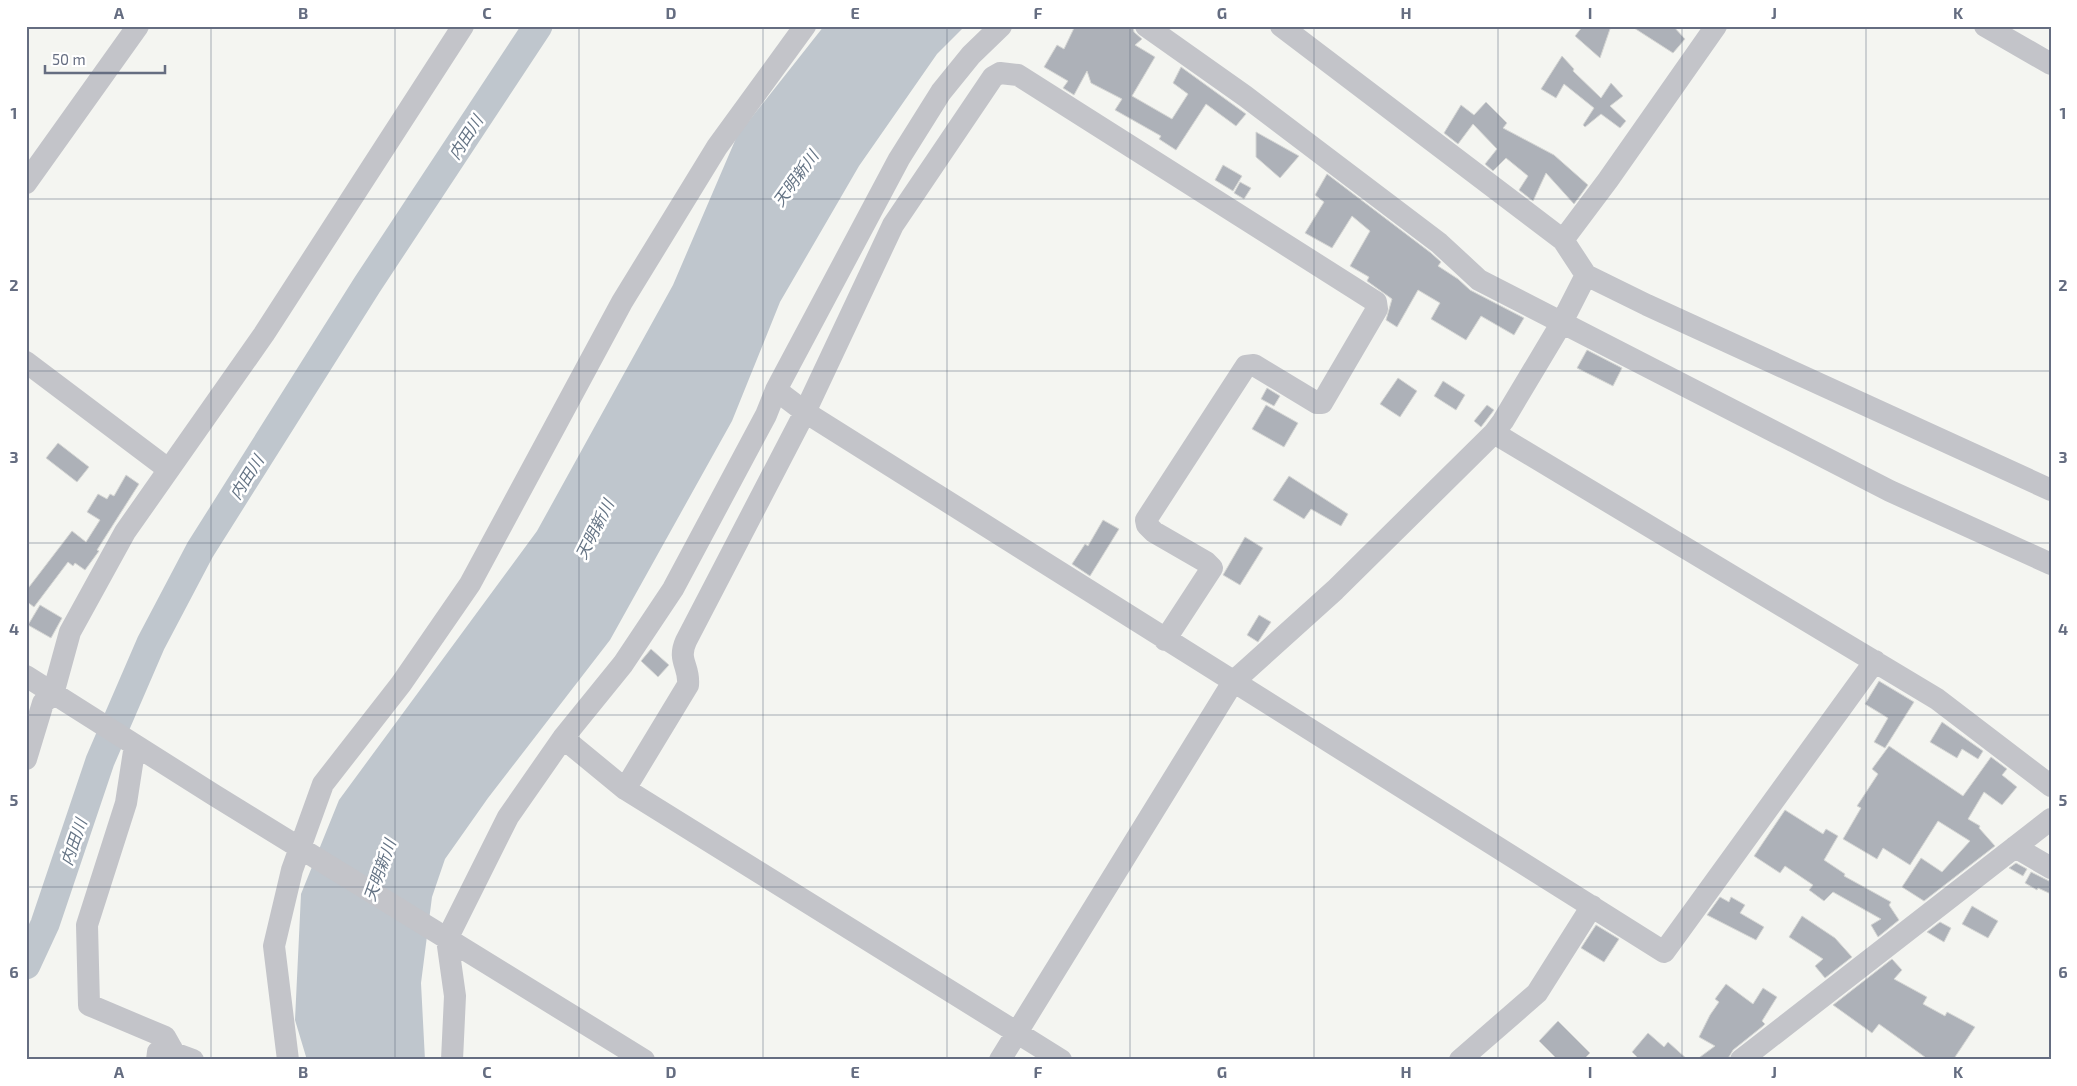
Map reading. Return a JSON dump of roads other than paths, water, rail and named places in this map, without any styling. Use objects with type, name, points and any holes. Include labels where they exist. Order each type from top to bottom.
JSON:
[{"type":"street","points":[[26,182],[138,26]]},
{"type":"street","points":[[26,759],[43,703],[53,694],[70,632],[125,532],[264,334],[463,26]]},
{"type":"street","points":[[288,1060],[274,946],[299,847],[323,784],[401,684],[470,584],[622,302],[717,147],[805,26]]},
{"type":"street","points":[[452,1060],[455,996],[447,939],[508,817],[563,738],[623,664],[672,590],[766,415],[776,390],[898,159],[940,92],[971,54],[1001,26]]},
{"type":"street","points":[[1146,26],[1244,96],[1438,243],[1479,280],[1890,491],[2051,564]]},
{"type":"street","points":[[1281,26],[1563,240],[1586,275],[1647,305],[2051,490]]},
{"type":"street","points":[[1563,240],[1608,180],[1716,26]]},
{"type":"street","points":[[1985,26],[2051,64]]},
{"type":"street","points":[[625,789],[688,685],[689,679],[682,658],[683,649],[805,412],[893,225],[993,77],[1000,73],[1018,75],[1376,302],[1376,309],[1322,403],[1317,403],[1254,365],[1246,366],[1146,520],[1147,525],[1154,532],[1206,562],[1212,568],[1166,640]]},
{"type":"street","points":[[1000,1060],[1233,682],[1335,590],[1494,433],[1562,322],[1586,275]]},
{"type":"street","points":[[26,362],[168,469]]},
{"type":"street","points":[[776,390],[805,412],[1664,952],[1875,661]]},
{"type":"street","points":[[1494,433],[1937,699],[2051,786]]},
{"type":"street","points":[[26,676],[644,1060]]},
{"type":"street","points":[[563,738],[625,789],[1061,1060]]},
{"type":"street","points":[[135,745],[126,803],[87,925],[89,1005],[165,1037],[164,1053],[174,1053],[193,1060]]},
{"type":"street","points":[[1740,1060],[2051,819]]},
{"type":"street","points":[[2015,848],[2051,868]]},
{"type":"street","points":[[1460,1060],[1537,993],[1592,906]]},
{"type":"water","name":"天明新川","points":[[824,26],[965,26],[937,54],[859,166],[780,302],[732,421],[610,640],[488,798],[445,859],[432,897],[421,983],[425,1060],[307,1060],[295,1020],[301,894],[339,800],[537,531],[673,285],[737,136]]},
{"type":"waterway","name":"内田川","points":[[26,965],[45,924],[100,761],[151,643],[200,550],[367,285],[538,26]]}]
